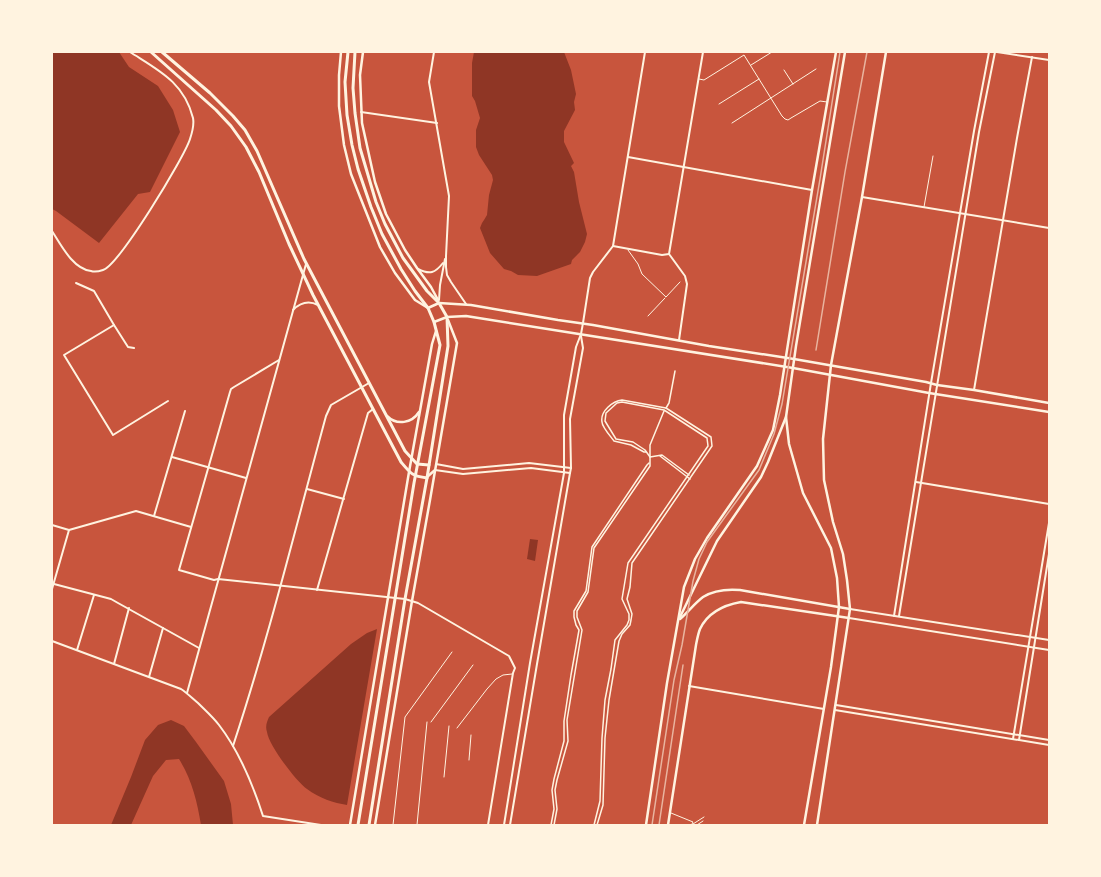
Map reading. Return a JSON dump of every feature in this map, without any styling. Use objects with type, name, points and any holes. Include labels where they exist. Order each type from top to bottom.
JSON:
[{"type":"main road","points":[[152,52],[216,110],[231,126],[249,152],[303,274],[401,462],[409,472],[415,476],[427,478]]},
{"type":"main road","points":[[162,52],[210,93],[233,116],[244,130],[257,151],[306,263],[405,451],[417,464],[429,465]]},
{"type":"main road","points":[[348,52],[345,82],[347,115],[358,169],[382,234],[404,275],[428,308],[434,322],[440,345],[417,464],[358,825]]},
{"type":"main road","points":[[355,52],[353,88],[355,113],[360,148],[376,202],[385,224],[403,258],[427,292],[439,303],[447,317],[448,346],[427,478],[405,599],[369,825]]},
{"type":"street","points":[[52,231],[66,252],[79,267],[91,272],[104,270],[113,263],[134,234],[170,178],[190,140],[193,120],[186,98],[174,82],[130,52]]},
{"type":"street","points":[[341,52],[339,106],[344,145],[351,174],[380,248],[395,273],[415,300],[428,308],[439,303],[466,304],[583,323],[709,346],[786,357],[937,385],[1049,403]]},
{"type":"street","points":[[363,52],[360,75],[362,123],[375,182],[386,214],[405,250],[431,287],[439,303]]},
{"type":"street","points":[[434,52],[429,82],[449,196],[446,256],[448,277],[457,293],[466,304]]},
{"type":"street","points":[[504,825],[530,663],[564,473],[564,415],[576,347],[581,334],[590,278],[614,246],[645,52]]},
{"type":"street","points":[[679,340],[687,284],[685,276],[669,254],[703,52]]},
{"type":"street","points":[[646,825],[667,683],[684,587],[695,559],[707,538],[757,466],[773,430],[836,52]]},
{"type":"street","points":[[678,621],[717,541],[761,477],[786,417],[794,359],[845,52]]},
{"type":"street","points":[[816,825],[850,609],[843,554],[833,522],[824,480],[823,439],[831,365],[862,197],[886,52]]},
{"type":"street","points":[[894,616],[929,393],[989,52]]},
{"type":"street","points":[[899,616],[979,132],[996,52],[1049,60]]},
{"type":"street","points":[[974,390],[1032,57]]},
{"type":"street","points":[[361,112],[437,123]]},
{"type":"street","points":[[628,157],[812,190]]},
{"type":"street","points":[[862,197],[1049,228]]},
{"type":"street","points":[[614,246],[662,255],[669,254]]},
{"type":"street","points":[[439,303],[440,285],[446,256]]},
{"type":"street","points":[[417,268],[427,273],[433,272],[439,269],[444,262]]},
{"type":"street","points":[[186,693],[306,263]]},
{"type":"street","points":[[76,283],[94,291],[128,347],[134,348]]},
{"type":"street","points":[[293,311],[298,305],[304,303],[319,306]]},
{"type":"street","points":[[434,322],[447,317],[466,316],[793,368],[929,393],[1049,412]]},
{"type":"street","points":[[375,825],[457,343],[447,317]]},
{"type":"street","points":[[114,325],[64,355],[113,435],[168,401]]},
{"type":"street","points":[[350,825],[409,472],[432,344],[436,331]]},
{"type":"street","points":[[510,825],[536,664],[571,468],[570,419],[583,348],[581,334]]},
{"type":"street","points":[[279,360],[231,389],[179,570],[214,580],[218,579],[405,599],[418,603],[509,656],[515,668],[488,825]]},
{"type":"street","points":[[552,825],[554,809],[552,791],[564,741],[564,721],[579,630],[574,617],[586,591],[592,547],[649,464],[650,445],[664,410],[669,403],[675,371]]},
{"type":"street","points":[[233,746],[244,714],[326,416],[331,405],[369,383]]},
{"type":"street","points":[[597,825],[603,805],[605,738],[609,700],[619,641],[622,634],[630,625],[632,614],[627,599],[630,587],[632,563],[712,446],[711,437],[666,408],[622,400],[616,401],[604,412],[602,422],[614,441],[631,444],[646,452]]},
{"type":"street","points":[[594,825],[599,808],[602,738],[615,640],[630,620],[629,614],[622,599],[628,563],[708,446],[707,438],[664,410],[622,402],[617,403],[606,413],[605,421],[616,439],[632,442],[645,450],[650,457]]},
{"type":"street","points":[[154,516],[185,410]]},
{"type":"street","points":[[318,590],[368,413],[373,410]]},
{"type":"street","points":[[385,414],[396,422],[404,422],[411,420],[420,410]]},
{"type":"street","points":[[786,417],[789,444],[803,493],[831,548],[837,578],[839,607],[824,709],[804,825]]},
{"type":"street","points":[[650,457],[662,455],[691,476]]},
{"type":"street","points":[[660,456],[690,479]]},
{"type":"street","points":[[172,457],[246,478]]},
{"type":"street","points":[[429,465],[436,464],[463,468],[529,463],[571,468]]},
{"type":"street","points":[[435,470],[463,474],[531,468],[570,473]]},
{"type":"street","points":[[427,478],[435,470]]},
{"type":"street","points":[[916,482],[1049,504]]},
{"type":"street","points":[[307,489],[344,499]]},
{"type":"street","points":[[52,525],[69,530],[136,511],[191,527]]},
{"type":"street","points":[[1013,739],[1049,523]]},
{"type":"street","points":[[52,589],[69,530]]},
{"type":"street","points":[[1019,740],[1049,554]]},
{"type":"street","points":[[54,584],[111,600],[129,608],[199,648]]},
{"type":"street","points":[[678,621],[704,597],[729,589],[1049,640]]},
{"type":"street","points":[[77,650],[94,595]]},
{"type":"street","points":[[668,825],[689,686],[700,630],[711,614],[721,608],[730,604],[741,602],[1049,650]]},
{"type":"street","points":[[114,664],[129,608]]},
{"type":"street","points":[[552,825],[557,809],[555,790],[568,741],[568,720],[582,630],[576,611]]},
{"type":"street","points":[[149,677],[163,628]]},
{"type":"street","points":[[52,641],[149,677],[186,693],[208,712],[219,724],[233,746],[254,790],[263,816],[321,825]]},
{"type":"street","points":[[689,686],[824,709]]},
{"type":"street","points":[[836,705],[1049,740]]},
{"type":"street","points":[[835,710],[1049,744]]},
{"type":"lane","points":[[751,65],[772,52]]},
{"type":"lane","points":[[698,78],[704,80],[744,55],[782,116],[788,120],[820,101],[827,102]]},
{"type":"lane","points":[[784,70],[794,84]]},
{"type":"lane","points":[[732,123],[816,70]]},
{"type":"lane","points":[[719,104],[759,79]]},
{"type":"lane","points":[[924,207],[933,156]]},
{"type":"lane","points":[[627,248],[638,264],[642,274],[666,297]]},
{"type":"lane","points":[[648,316],[680,282]]},
{"type":"lane","points":[[392,825],[404,717],[452,652]]},
{"type":"lane","points":[[431,722],[473,665]]},
{"type":"lane","points":[[457,728],[496,679],[503,675],[513,674]]},
{"type":"lane","points":[[417,825],[427,722]]},
{"type":"lane","points":[[444,777],[449,726]]},
{"type":"lane","points":[[469,760],[471,735]]},
{"type":"lane","points":[[670,812],[693,822],[692,825],[704,817]]},
{"type":"lane","points":[[697,825],[703,821]]},
{"type":"shaded area","points":[[52,52],[119,52],[129,67],[158,86],[173,110],[180,132],[150,192],[138,194],[99,243],[52,209]]},
{"type":"shaded area","points":[[474,52],[564,52],[571,70],[576,94],[574,102],[575,110],[564,131],[564,142],[574,163],[571,166],[574,172],[579,202],[587,234],[580,252],[572,260],[571,264],[537,276],[518,275],[504,269],[490,253],[480,228],[487,215],[489,195],[493,180],[492,175],[479,155],[476,147],[476,130],[480,118],[472,96],[472,63]]},
{"type":"shaded area","points":[[530,539],[538,540],[535,561],[527,559]]},
{"type":"shaded area","points":[[377,629],[347,805],[327,800],[316,795],[296,779],[273,746],[267,732],[266,724],[269,717],[351,644],[367,633]]},
{"type":"shaded area","points":[[171,720],[184,726],[224,781],[231,804],[233,825],[201,825],[193,791],[184,767],[179,759],[166,760],[153,776],[131,825],[111,825],[145,740],[158,725]]},
{"type":"railway","points":[[652,825],[674,680],[682,645],[693,581],[699,559],[707,542],[759,470],[774,434],[782,404],[840,52]]},
{"type":"railway","points":[[816,350],[845,172],[867,52]]},
{"type":"railway","points":[[659,825],[683,665]]}]
